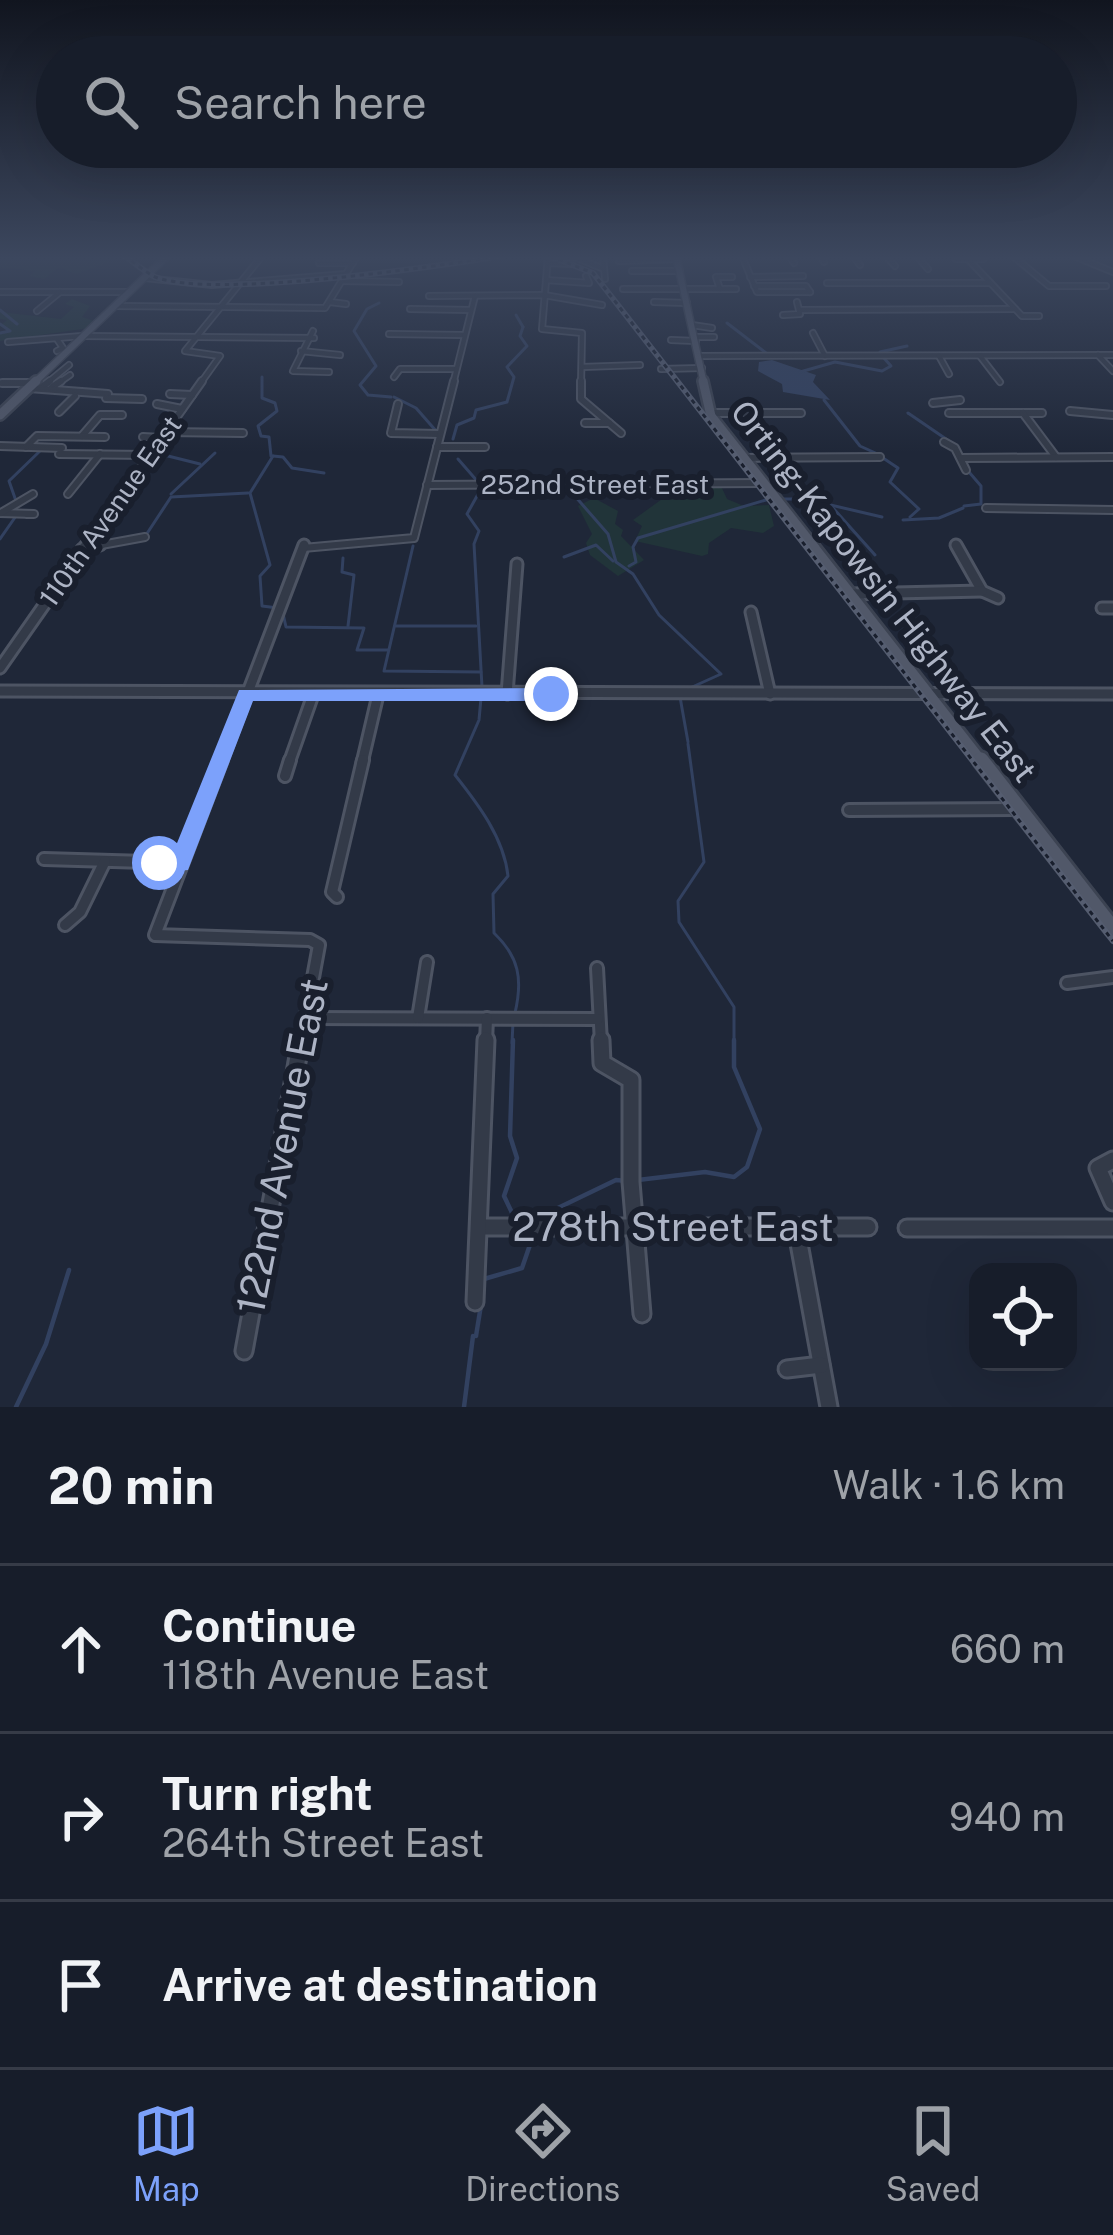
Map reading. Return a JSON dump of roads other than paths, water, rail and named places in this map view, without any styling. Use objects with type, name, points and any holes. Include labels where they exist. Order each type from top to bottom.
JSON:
[{"type":"main road","points":[[2,411],[34,386],[97,322]]},
{"type":"main road","name":"Orting-Kapowsin Highway East","points":[[693,322],[710,413],[1113,928]]},
{"type":"street","points":[[196,337],[208,322]]},
{"type":"street","points":[[44,859],[180,863],[306,542],[412,541],[468,322]]},
{"type":"street","points":[[543,322],[543,330],[580,332],[581,399],[621,433]]},
{"type":"street","points":[[696,332],[715,336]]},
{"type":"street","points":[[671,340],[696,332],[715,336]]},
{"type":"street","points":[[813,333],[825,356]]},
{"type":"street","points":[[389,334],[464,335]]},
{"type":"street","points":[[8,342],[80,336]]},
{"type":"street","points":[[57,339],[63,348],[57,351],[45,342],[57,339],[80,336],[312,336],[293,371],[330,372],[325,382]]},
{"type":"street","points":[[100,346],[111,336]]},
{"type":"street","points":[[715,336],[721,356]]},
{"type":"street","name":"110th Avenue East","points":[[0,668],[219,354],[185,352],[196,337]]},
{"type":"street","points":[[301,351],[340,355]]},
{"type":"street","points":[[661,369],[721,356],[1113,355]]},
{"type":"street","points":[[939,356],[949,374]]},
{"type":"street","points":[[980,356],[1000,382]]},
{"type":"street","points":[[1098,356],[1113,371]]},
{"type":"street","points":[[581,367],[640,365]]},
{"type":"street","points":[[394,377],[402,369],[455,369]]},
{"type":"street","points":[[34,386],[69,370],[52,387]]},
{"type":"street","points":[[2,383],[52,387],[75,396],[137,398]]},
{"type":"street","points":[[170,394],[192,395]]},
{"type":"street","points":[[59,412],[75,396]]},
{"type":"street","points":[[933,403],[1042,412]]},
{"type":"street","points":[[158,404],[182,409]]},
{"type":"street","points":[[398,404],[392,434],[440,434]]},
{"type":"street","points":[[1070,411],[1112,414]]},
{"type":"street","points":[[710,413],[801,413]]},
{"type":"street","points":[[1023,413],[1056,458]]},
{"type":"street","points":[[26,447],[37,436],[78,436],[104,438],[122,415],[101,415],[78,436],[61,451]]},
{"type":"street","points":[[585,423],[609,423]]},
{"type":"street","points":[[142,437],[243,433]]},
{"type":"street","points":[[944,442],[966,470]]},
{"type":"street","points":[[0,446],[149,455]]},
{"type":"street","points":[[436,447],[485,447]]},
{"type":"street","points":[[68,494],[100,454]]},
{"type":"street","points":[[961,458],[1109,457],[1113,468]]},
{"type":"street","points":[[744,458],[880,458]]},
{"type":"street","name":"252nd Street East","points":[[427,485],[764,483]]},
{"type":"street","points":[[0,513],[34,497]]},
{"type":"street","points":[[986,508],[1113,509]]},
{"type":"street","points":[[0,513],[26,514]]},
{"type":"street","points":[[82,549],[145,537]]},
{"type":"street","points":[[956,545],[982,591]]},
{"type":"street","points":[[508,694],[518,564]]},
{"type":"street","points":[[851,594],[982,591],[998,598]]},
{"type":"street","points":[[751,612],[770,694]]},
{"type":"street","points":[[0,691],[1113,694]]},
{"type":"street","points":[[285,776],[313,694]]},
{"type":"street","points":[[337,897],[332,892],[378,694]]},
{"type":"street","points":[[849,810],[1019,809]]},
{"type":"street","points":[[65,925],[80,913],[105,861]]},
{"type":"street","name":"122nd Avenue East","points":[[180,863],[155,937],[317,941],[244,1351]]},
{"type":"street","points":[[418,1018],[427,962]]},
{"type":"street","points":[[597,968],[602,1063],[631,1080],[642,1315]]},
{"type":"street","points":[[1067,983],[1113,977]]},
{"type":"street","points":[[306,1018],[598,1019]]},
{"type":"street","points":[[476,1302],[487,1018]]},
{"type":"street","points":[[1113,1160],[1098,1168],[1113,1202]]},
{"type":"street","name":"278th Street East","points":[[479,1227],[868,1227]]},
{"type":"street","points":[[796,1227],[829,1407]]},
{"type":"street","points":[[907,1228],[1113,1228]]},
{"type":"street","points":[[788,1369],[821,1365]]},
{"type":"water","points":[[772,360],[816,375],[813,382],[830,400],[783,392],[782,384],[758,371],[759,362]]},
{"type":"waterway","points":[[360,322],[354,331],[376,366],[360,385],[368,395],[391,397]]},
{"type":"waterway","points":[[453,439],[457,425],[474,418],[476,410],[507,402],[514,377],[507,367],[527,346],[520,336],[520,322]]},
{"type":"waterway","points":[[727,323],[766,353]]},
{"type":"waterway","points":[[0,324],[10,331],[0,333]]},
{"type":"waterway","points":[[882,356],[880,352],[907,346]]},
{"type":"waterway","points":[[800,372],[835,362],[882,371],[891,366],[883,357]]},
{"type":"waterway","points":[[262,377],[262,398],[275,403],[277,411],[258,426],[261,436],[269,437],[271,456]]},
{"type":"waterway","points":[[394,397],[416,408],[437,432]]},
{"type":"waterway","points":[[824,400],[860,446],[882,456]]},
{"type":"waterway","points":[[908,413],[949,441]]},
{"type":"waterway","points":[[16,501],[9,481],[41,450]]},
{"type":"waterway","points":[[156,453],[200,464]]},
{"type":"waterway","points":[[171,494],[215,453]]},
{"type":"waterway","points":[[278,608],[262,606],[260,576],[270,565],[250,493],[273,456],[283,457],[292,468],[324,473]]},
{"type":"waterway","points":[[883,458],[898,468],[890,482],[919,509],[910,517]]},
{"type":"waterway","points":[[458,459],[478,482]]},
{"type":"waterway","points":[[964,506],[981,504],[981,486],[969,472]]},
{"type":"waterway","points":[[576,485],[574,495],[608,534],[616,562],[633,574],[659,615],[721,674],[690,688]]},
{"type":"waterway","points":[[482,487],[467,514],[479,531],[474,544],[482,687]]},
{"type":"waterway","points":[[146,535],[171,497],[248,493]]},
{"type":"waterway","points":[[629,566],[636,562],[633,547],[638,538],[769,499]]},
{"type":"waterway","points":[[780,499],[805,499],[882,517]]},
{"type":"waterway","points":[[833,508],[875,555]]},
{"type":"waterway","points":[[903,520],[939,518],[963,508]]},
{"type":"waterway","points":[[0,539],[16,516]]},
{"type":"waterway","points":[[564,557],[596,545],[613,561]]},
{"type":"waterway","points":[[413,546],[384,671],[481,672]]},
{"type":"waterway","points":[[343,558],[342,572],[354,575],[348,626]]},
{"type":"waterway","points":[[282,609],[286,627],[364,628],[357,650],[388,650]]},
{"type":"waterway","points":[[396,626],[476,626]]},
{"type":"waterway","points":[[680,697],[688,742]]},
{"type":"waterway","points":[[481,698],[479,720],[455,775],[489,822],[506,862],[508,876],[493,894],[494,933],[517,969],[515,1013]]},
{"type":"waterway","points":[[638,1180],[705,1172],[734,1177],[747,1167],[760,1129],[734,1067],[734,1007],[679,922],[678,901],[704,862],[688,744]]},
{"type":"waterway","points":[[512,1043],[513,1022]]},
{"type":"waterway","points":[[513,1040],[510,1136],[517,1158],[504,1196],[514,1217],[523,1220]]},
{"type":"waterway","points":[[535,1219],[616,1180],[627,1181]]},
{"type":"waterway","points":[[484,1279],[522,1268],[533,1236]]},
{"type":"waterway","points":[[16,1407],[46,1344],[69,1270]]},
{"type":"waterway","points":[[476,1336],[481,1305]]},
{"type":"waterway","points":[[464,1407],[473,1336]]},
{"type":"railway","points":[[631,322],[1113,941]]}]
